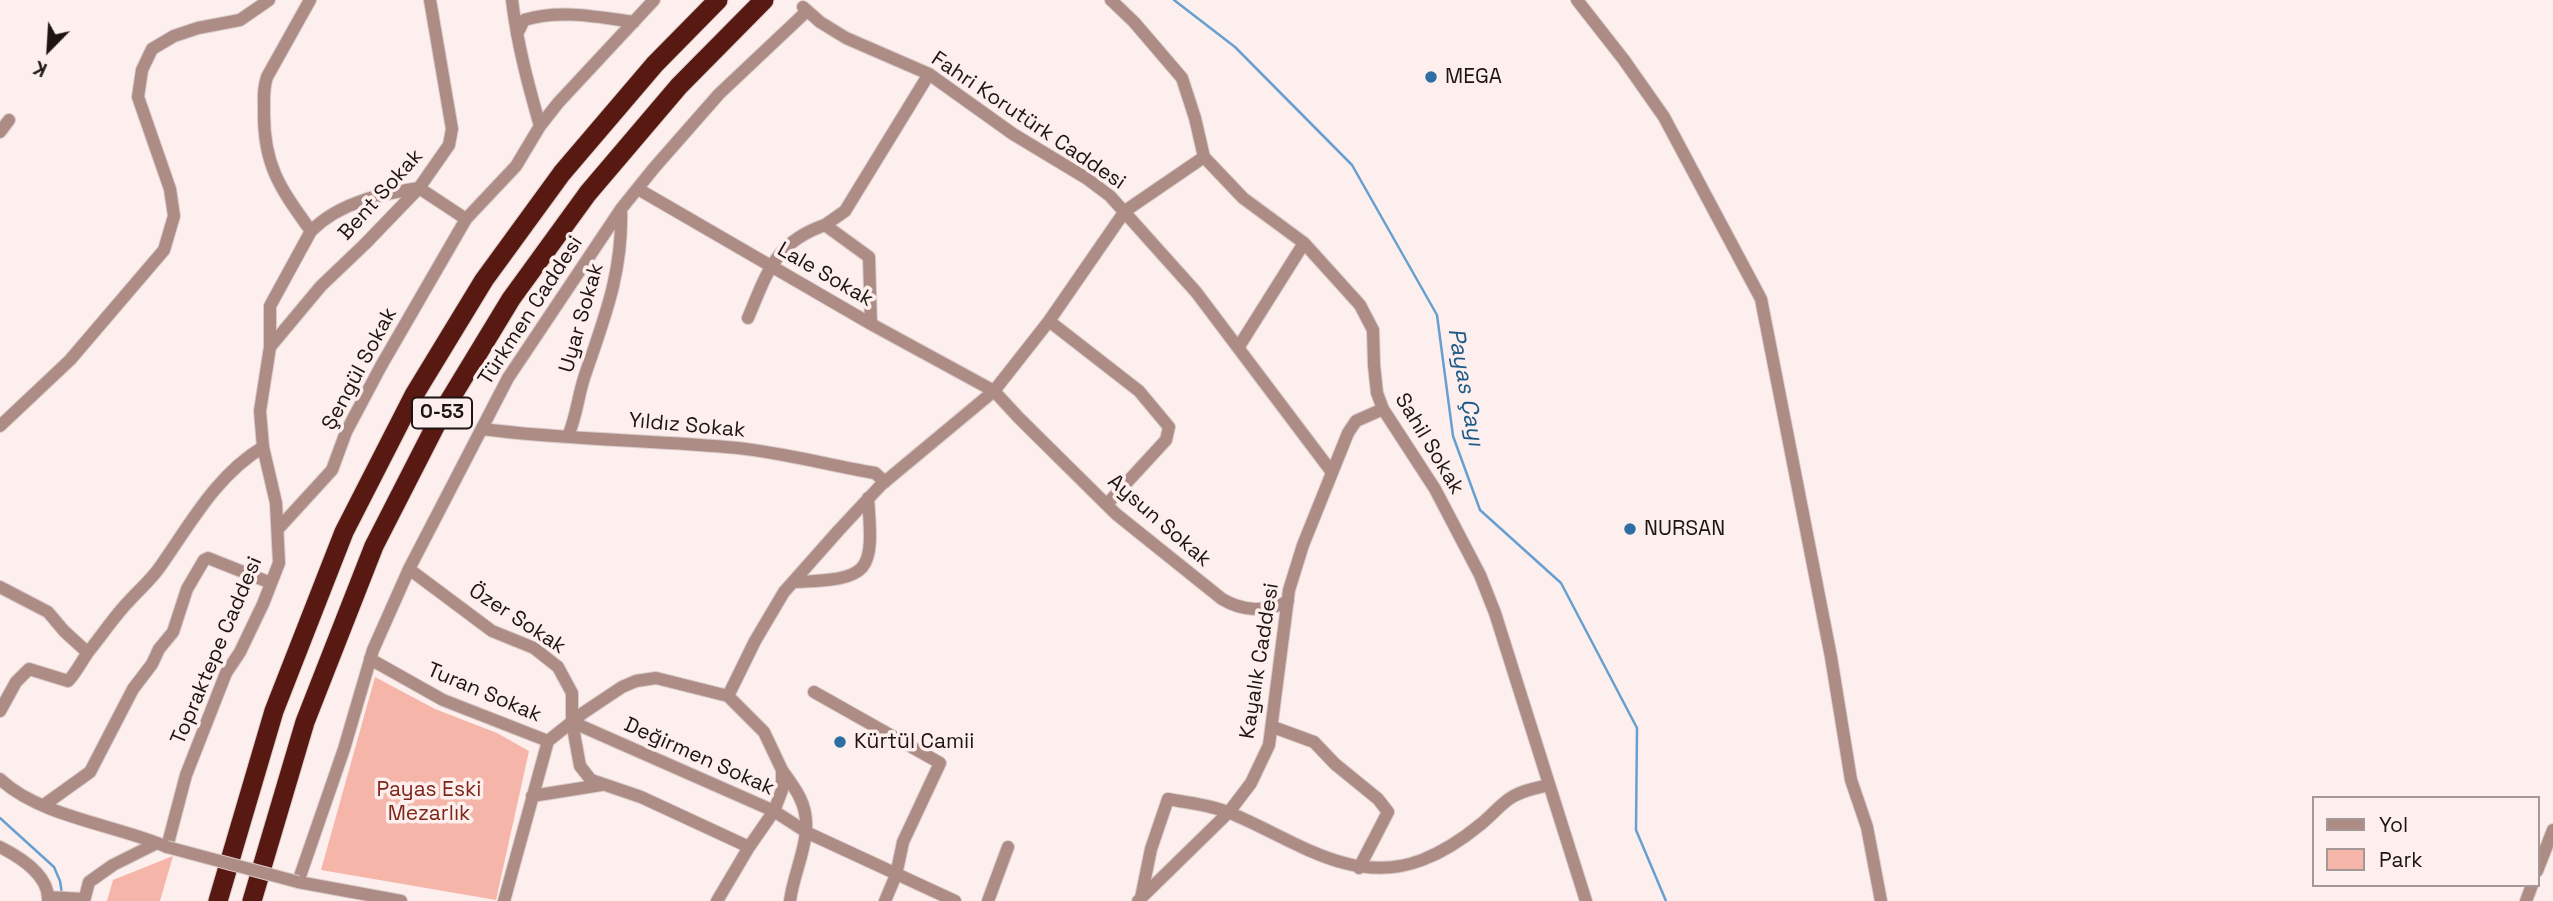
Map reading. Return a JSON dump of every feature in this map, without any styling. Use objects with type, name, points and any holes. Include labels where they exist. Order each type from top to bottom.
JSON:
[{"type":"highway","name":"O-53","points":[[218,901],[274,711],[345,532],[414,395],[484,281],[562,173],[655,64],[718,0]]},
{"type":"highway","name":"O-53","points":[[252,901],[305,722],[374,546],[443,411],[511,299],[588,193],[679,86],[764,0]]},
{"type":"street","points":[[0,426],[70,360],[164,250],[174,216],[170,189],[138,97],[142,70],[152,48],[198,27],[240,20],[269,0]]},
{"type":"street","name":"Bent Sokak","points":[[270,347],[321,286],[419,188],[449,145],[452,129],[430,0]]},
{"type":"street","points":[[512,0],[517,43],[540,126]]},
{"type":"street","points":[[419,188],[466,219],[516,166],[540,126],[558,103],[654,0]]},
{"type":"street","points":[[728,696],[784,592],[868,498],[994,391],[1049,321],[1125,211],[1204,157],[1182,78],[1134,22],[1111,0]]},
{"type":"street","points":[[1577,0],[1664,117],[1761,299],[1829,644],[1851,780],[1867,827],[1881,901]]},
{"type":"street","points":[[310,1],[263,88],[266,152],[287,198],[312,231]]},
{"type":"street","name":"Fahri Korutürk Caddesi","points":[[805,9],[846,38],[929,74],[1013,134],[1086,178],[1110,196],[1196,292],[1331,471]]},
{"type":"street","name":"Türkmen Caddesi","points":[[298,882],[344,749],[370,659],[409,569],[508,378],[621,209],[653,168],[719,94],[805,9]]},
{"type":"street","points":[[516,28],[524,20],[555,15],[577,14],[634,22]]},
{"type":"street","points":[[748,318],[770,265],[782,251],[804,232],[825,225],[845,211],[929,74]]},
{"type":"street","points":[[0,132],[9,120]]},
{"type":"street","name":"Sahil Sokak","points":[[1204,157],[1243,198],[1304,243],[1360,305],[1373,330],[1377,393],[1383,409],[1434,489],[1480,575],[1495,612],[1586,901]]},
{"type":"street","name":"Topraktepe Caddesi","points":[[162,845],[226,673],[240,652],[279,563],[276,503],[263,447],[260,411],[270,347],[270,306],[312,231],[321,221],[372,195],[419,188]]},
{"type":"street","name":"Lale Sokak","points":[[638,189],[871,324],[994,391]]},
{"type":"street","name":"Uyar Sokak","points":[[568,436],[584,379],[605,321],[620,255],[621,209]]},
{"type":"street","name":"Şengül Sokak","points":[[278,529],[332,470],[346,432],[380,366],[466,219]]},
{"type":"street","points":[[825,225],[869,257],[871,324]]},
{"type":"street","points":[[1238,348],[1304,243]]},
{"type":"street","points":[[1049,321],[1139,391],[1169,427],[1166,440],[1107,504]]},
{"type":"street","name":"Aysun Sokak","points":[[994,391],[1116,514],[1205,586],[1235,607],[1270,608],[1288,601]]},
{"type":"street","name":"Kayalık Caddesi","points":[[1140,899],[1229,812],[1251,783],[1269,745],[1273,727],[1289,590],[1303,545],[1331,471],[1356,421],[1383,409]]},
{"type":"street","name":"Yıldız Sokak","points":[[482,429],[534,436],[740,448],[874,473],[885,482]]},
{"type":"street","points":[[0,711],[16,682],[29,669],[68,681],[88,652],[161,565],[193,516],[217,486],[244,459],[263,447]]},
{"type":"street","points":[[794,582],[845,577],[862,570],[868,561],[871,530],[868,498]]},
{"type":"street","points":[[44,805],[90,772],[134,689],[173,632],[187,589],[204,560],[208,558],[221,562],[271,583]]},
{"type":"street","name":"Özer Sokak","points":[[409,569],[492,631],[534,648],[558,667],[572,693],[572,722],[582,772],[603,785]]},
{"type":"street","points":[[0,587],[48,612],[64,631],[88,652]]},
{"type":"street","name":"Turan Sokak","points":[[370,659],[443,700],[548,741]]},
{"type":"street","points":[[504,901],[548,741],[622,687],[636,681],[656,678],[728,696],[764,732],[782,770],[801,799],[807,819],[808,833],[792,881],[790,901]]},
{"type":"street","points":[[814,692],[940,763],[903,842],[896,875],[885,901]]},
{"type":"street","name":"Değirmen Sokak","points":[[572,722],[774,811],[808,833],[955,901]]},
{"type":"street","points":[[1273,727],[1314,742],[1335,764],[1378,799],[1388,812],[1359,867]]},
{"type":"street","points":[[717,901],[774,811],[782,790],[782,770]]},
{"type":"street","points":[[0,779],[10,789],[44,805],[162,845],[298,882],[401,901]]},
{"type":"street","points":[[532,796],[603,785],[641,797],[749,847]]},
{"type":"street","points":[[1140,899],[1151,849],[1168,799],[1229,812],[1300,849],[1359,867],[1393,867],[1421,861],[1451,846],[1509,798],[1549,785]]},
{"type":"street","points":[[2539,866],[2553,830]]},
{"type":"street","points":[[0,847],[27,864],[55,898],[84,900],[89,882],[113,865],[162,845]]},
{"type":"street","points":[[988,901],[1008,846]]},
{"type":"green space","name":"Payas Eski Mezarlık","points":[[375,677],[435,709],[497,733],[529,751],[496,900],[321,870]]},
{"type":"green space","points":[[173,856],[160,901],[107,901],[113,880]]},
{"type":"waterway","name":"Payas Çayı","points":[[1174,0],[1235,47],[1352,165],[1437,315],[1453,436],[1480,510],[1561,583],[1637,728],[1636,830],[1666,901]]},
{"type":"waterway","points":[[0,818],[54,867],[62,894]]},
{"type":"place","name":"MEGA","points":[[1431,77]]},
{"type":"place","name":"NURSAN","points":[[1630,529]]},
{"type":"place","name":"Kürtül Camii","points":[[840,742]]}]
